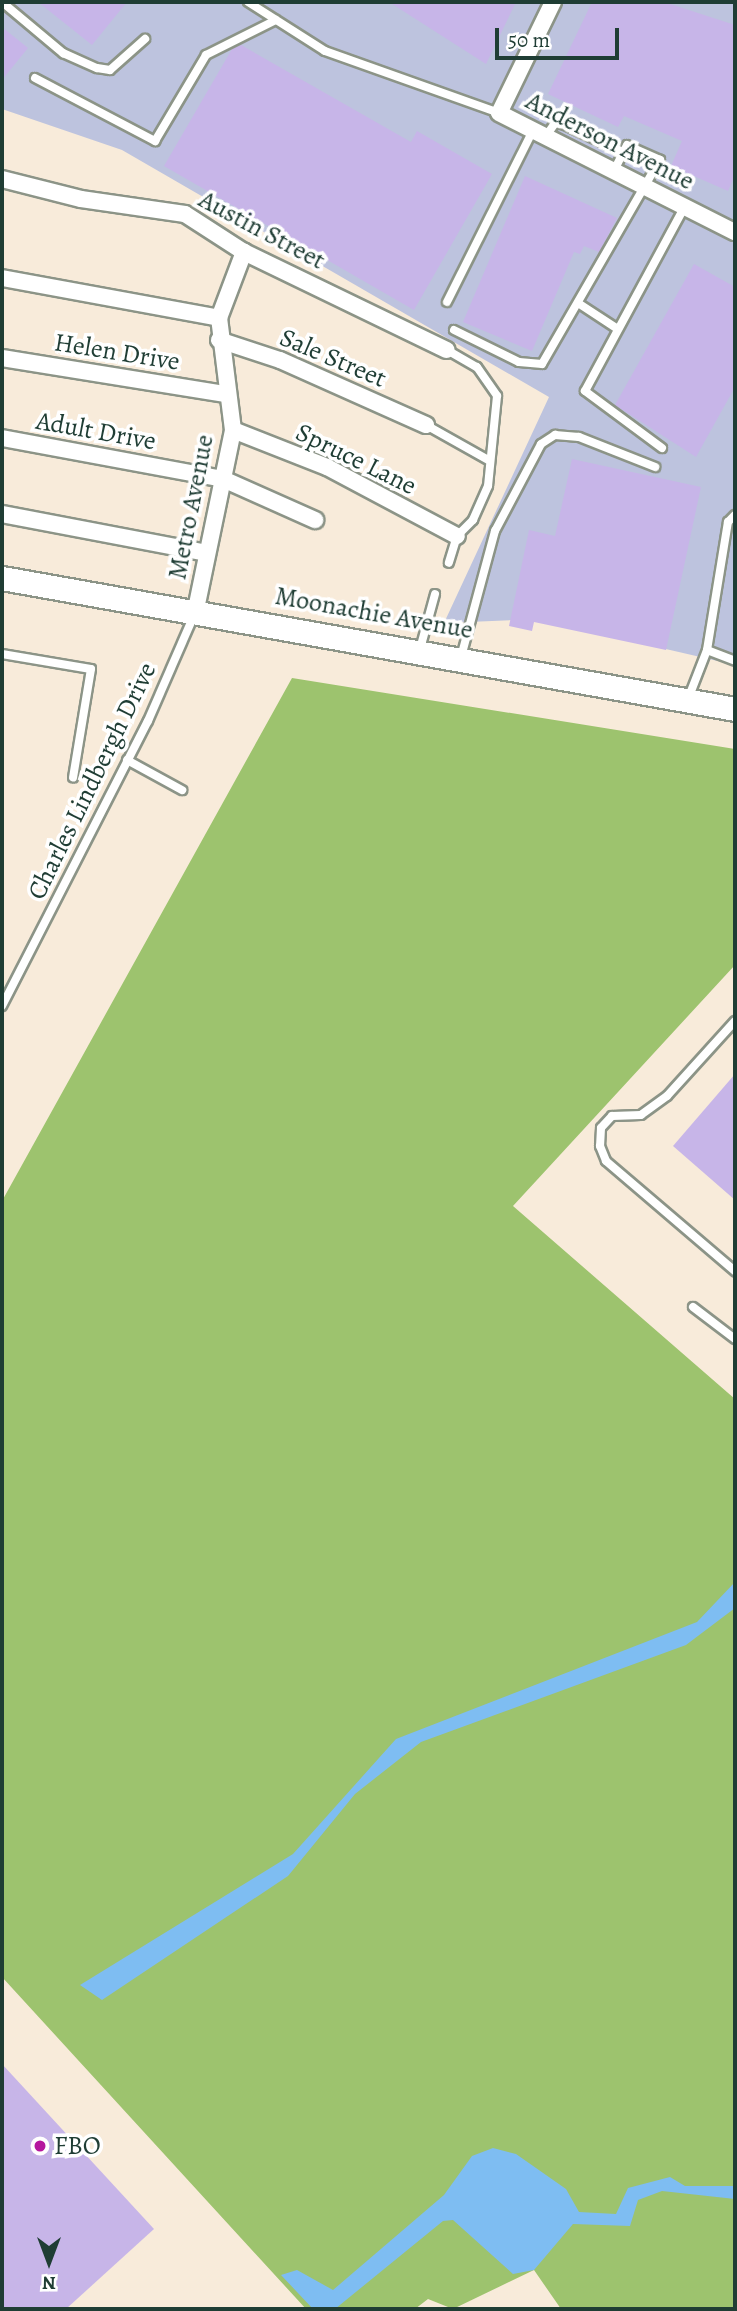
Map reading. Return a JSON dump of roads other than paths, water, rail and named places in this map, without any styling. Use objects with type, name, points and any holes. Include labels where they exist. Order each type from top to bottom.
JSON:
[{"type":"main road","name":"Moonachie Avenue","points":[[2,578],[461,657],[735,709]]},
{"type":"street","name":"Anderson Avenue","points":[[553,2],[499,113],[735,232]]},
{"type":"street","name":"Austin Street","points":[[2,179],[81,199],[185,214],[244,252],[447,350]]},
{"type":"street","name":"Metro Avenue","points":[[197,610],[206,553],[233,430],[224,394],[219,318],[244,252]]},
{"type":"street","name":"Helen Drive","points":[[2,278],[219,318]]},
{"type":"street","name":"Sale Street","points":[[219,340],[426,425]]},
{"type":"street","name":"Helen Drive","points":[[2,358],[224,394]]},
{"type":"street","name":"Spruce Lane","points":[[233,430],[327,467],[457,536]]},
{"type":"street","name":"Adult Drive","points":[[2,438],[223,479],[315,520]]},
{"type":"street","points":[[2,514],[206,553]]},
{"type":"lane","points":[[2,2],[64,53],[97,68],[110,70],[145,38]]},
{"type":"lane","points":[[248,2],[325,51],[499,113]]},
{"type":"lane","points":[[35,78],[155,141],[206,55],[276,20]]},
{"type":"lane","points":[[447,302],[540,133],[555,123],[565,125],[623,152]]},
{"type":"lane","points":[[454,330],[519,362],[541,364],[660,160],[627,145],[614,171]]},
{"type":"lane","points":[[662,447],[585,391],[616,328],[685,206]]},
{"type":"lane","points":[[578,303],[616,328]]},
{"type":"lane","points":[[447,350],[477,367],[497,396],[484,496],[474,520],[457,536],[449,563]]},
{"type":"lane","points":[[426,425],[488,460]]},
{"type":"lane","points":[[461,657],[495,531],[541,444],[555,435],[579,437],[656,467]]},
{"type":"lane","points":[[688,698],[708,650],[728,522],[735,515]]},
{"type":"lane","points":[[420,650],[435,594]]},
{"type":"lane","name":"Charles Lindbergh Drive","points":[[2,1006],[127,760],[197,610]]},
{"type":"lane","points":[[708,650],[735,661]]},
{"type":"lane","points":[[2,654],[92,668],[73,778]]},
{"type":"lane","points":[[127,760],[182,790]]},
{"type":"lane","points":[[735,1021],[667,1096],[641,1115],[612,1116],[601,1128],[600,1146],[606,1161],[735,1271]]},
{"type":"lane","points":[[693,1307],[735,1339]]},
{"type":"water","points":[[735,1582],[735,1608],[686,1645],[421,1742],[355,1794],[288,1876],[102,2000],[80,1985],[293,1854],[396,1739],[697,1622]]},
{"type":"water","points":[[493,2148],[516,2154],[566,2189],[579,2212],[616,2214],[628,2188],[670,2177],[685,2186],[735,2186],[735,2199],[662,2191],[638,2200],[630,2226],[573,2224],[534,2270],[513,2274],[453,2220],[443,2221],[335,2309],[313,2309],[281,2275],[297,2270],[333,2290],[444,2195],[472,2156]]},
{"type":"place","name":"FBO","points":[[40,2146]]}]
